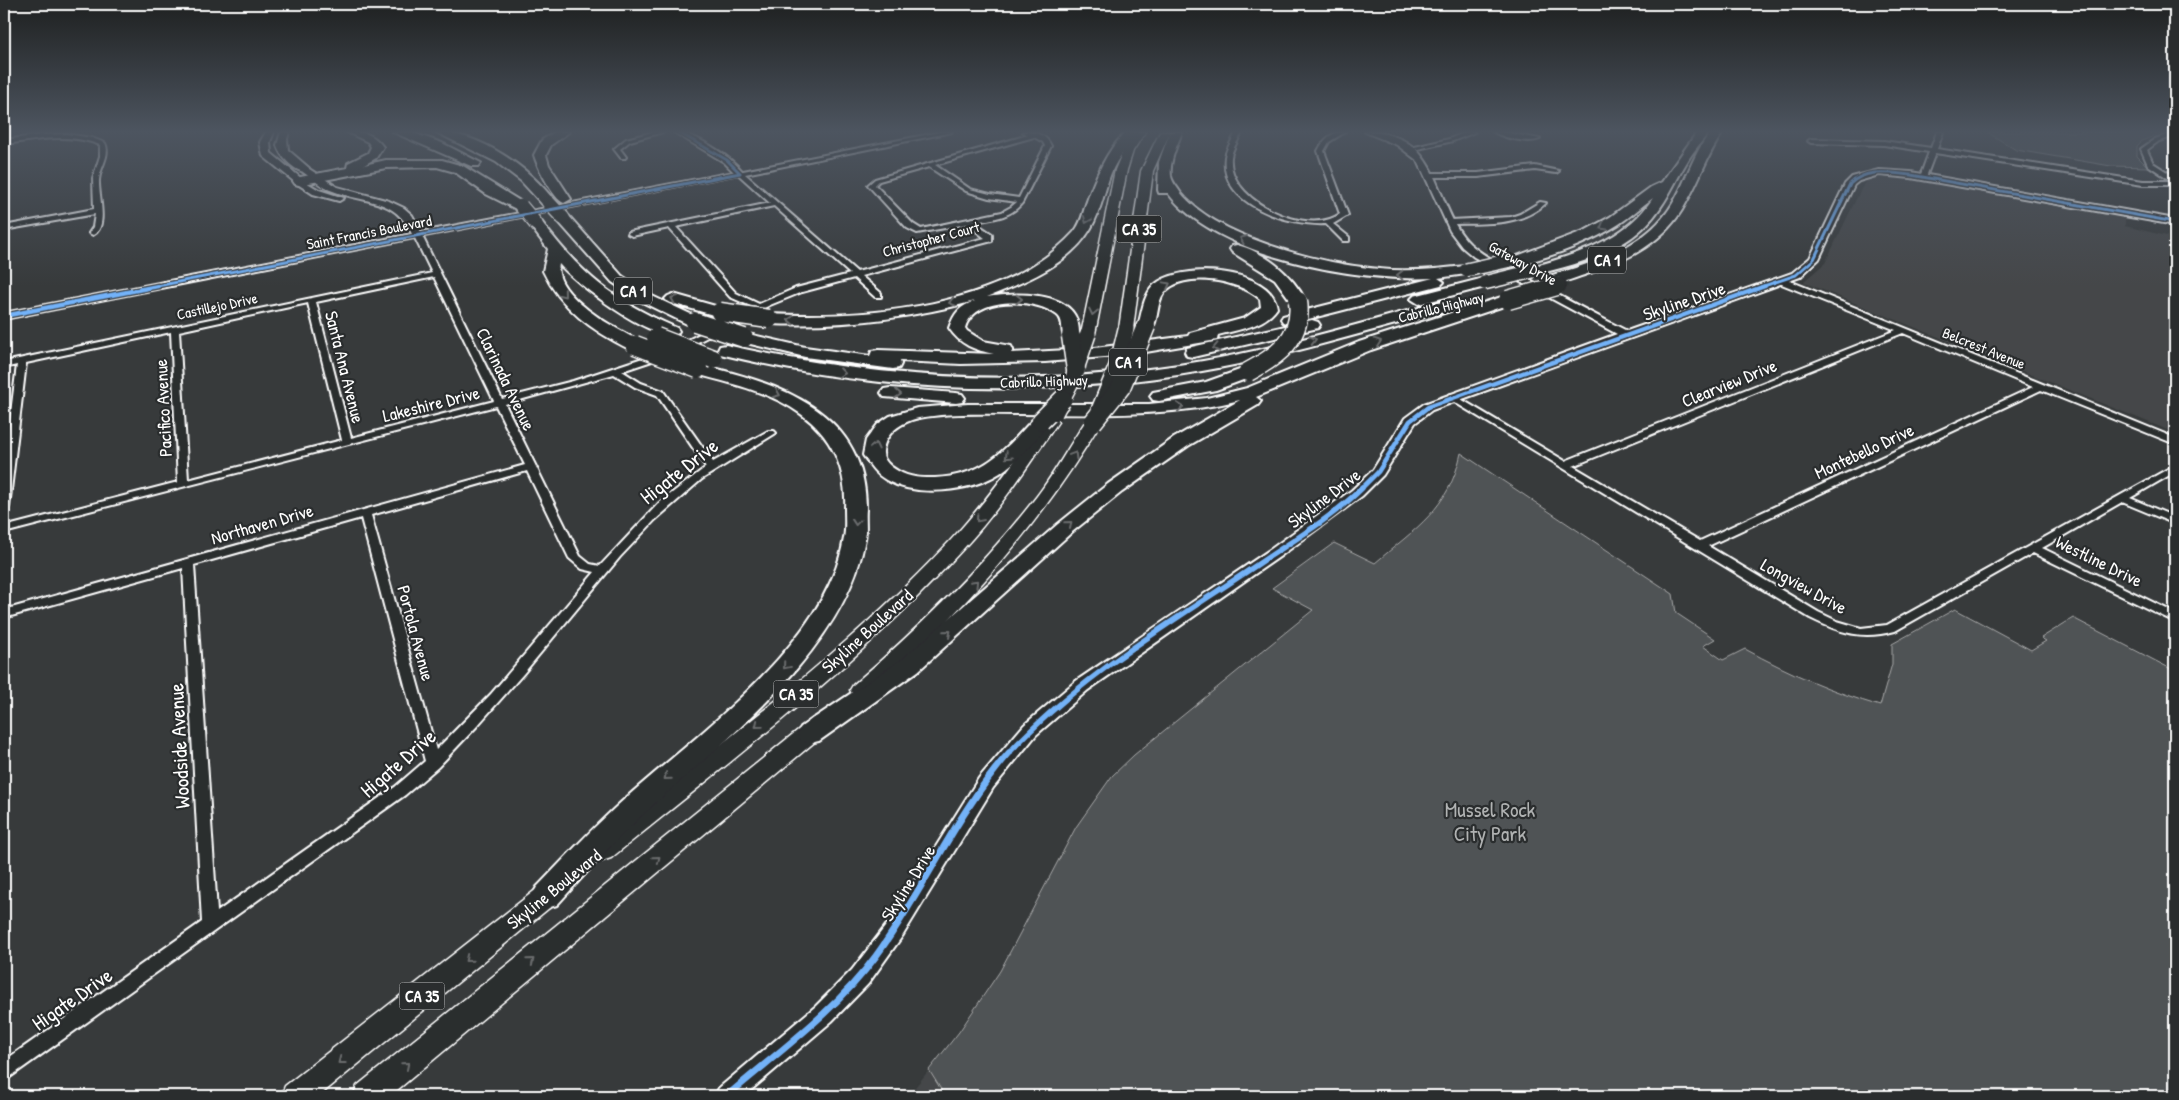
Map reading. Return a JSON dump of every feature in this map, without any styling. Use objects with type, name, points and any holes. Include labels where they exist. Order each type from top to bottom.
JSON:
[{"type":"highway","points":[[480,183],[521,206]]},
{"type":"highway","name":"CA 1","points":[[501,183],[571,269],[596,289],[606,310],[664,334],[712,359]]},
{"type":"highway","name":"Cabrillo Highway","points":[[531,183],[585,242],[609,272],[626,286],[659,306],[695,322],[765,344],[848,359],[940,368],[1020,369],[1109,364],[1217,348],[1497,292]]},
{"type":"highway","points":[[555,183],[564,199],[563,218]]},
{"type":"highway","points":[[585,242],[661,293],[687,304],[720,312],[764,313],[832,320],[904,312],[968,297],[1026,274],[1062,253],[1081,233],[1101,183]]},
{"type":"highway","points":[[555,249],[550,271],[563,294],[590,318],[635,345],[712,359],[771,374],[836,387],[897,394],[980,399],[1148,397],[1200,389],[1248,372],[1274,356],[1294,335],[1300,317],[1298,301],[1289,284],[1273,270],[1209,234],[1185,217],[1167,195],[1165,183]]},
{"type":"highway","points":[[1167,183],[1176,198],[1194,214],[1227,232],[1293,258],[1339,269],[1379,274],[1432,275],[1469,272]]},
{"type":"highway","points":[[765,344],[948,359],[1035,358],[1161,345],[1249,329],[1561,247],[1615,220],[1665,183]]},
{"type":"highway","name":"Cabrillo Highway","points":[[712,359],[801,367],[891,379],[988,383],[1087,380],[1183,369],[1248,357],[1497,292],[1533,271],[1585,254],[1627,233],[1647,216],[1668,183]]},
{"type":"highway","points":[[1063,398],[1046,422],[997,466],[979,476],[963,481],[935,484],[905,480],[884,470],[873,455],[875,440],[885,428],[902,418],[924,412],[962,409],[1149,410],[1184,407],[1246,394],[1424,326],[1497,292],[1556,282],[1616,263],[1644,245],[1659,231],[1676,211],[1689,183]]},
{"type":"highway","points":[[1093,422],[1121,387],[1146,326],[1157,291],[1166,284],[1181,279],[1205,276],[1232,278],[1252,285],[1268,298],[1270,303],[1268,310],[1251,321],[1161,345]]},
{"type":"highway","points":[[1076,370],[1080,335],[1063,311],[1046,302],[1029,299],[999,300],[979,305],[964,313],[956,324],[958,332],[966,339],[994,349],[1044,351],[1133,349]]},
{"type":"highway","points":[[547,896],[624,815],[712,738],[779,673],[825,611],[844,573],[850,554],[856,521],[855,488],[848,459],[832,433],[807,410],[712,359]]},
{"type":"highway","points":[[810,734],[910,664],[1082,514],[1126,480],[1205,427],[1332,360]]},
{"type":"main road","name":"CA 35","points":[[1080,335],[1118,183]]},
{"type":"main road","name":"CA 35","points":[[368,1096],[810,734],[917,640],[996,560],[1054,486],[1093,422],[1115,372],[1126,329],[1145,183]]},
{"type":"main road","points":[[1063,398],[1076,370]]},
{"type":"main road","name":"Skyline Boulevard","points":[[296,1096],[800,691],[896,606],[944,558],[990,506],[1021,467],[1046,422]]},
{"type":"street","points":[[92,233],[98,224],[96,183]]},
{"type":"street","name":"Clarinada Avenue","points":[[313,183],[313,190],[325,195],[380,202]]},
{"type":"street","name":"Clarinada Avenue","points":[[328,183],[397,207],[406,214],[575,558],[586,567],[602,570]]},
{"type":"street","name":"Saint Francis Boulevard","points":[[4,316],[687,183]]},
{"type":"street","points":[[752,183],[878,295]]},
{"type":"street","points":[[874,183],[872,185],[917,230],[927,231],[1008,212],[1016,207],[1029,183]]},
{"type":"street","points":[[958,183],[968,190],[989,196],[1021,200]]},
{"type":"street","points":[[1232,183],[1245,199],[1263,210],[1286,218],[1329,224],[1339,221],[1344,215],[1333,183]]},
{"type":"street","name":"Gateway Drive","points":[[1433,183],[1451,222],[1466,245],[1484,260],[1627,335]]},
{"type":"street","name":"Skyline Drive","points":[[727,1096],[822,1016],[851,988],[876,958],[992,774],[1030,729],[1092,678],[1357,493],[1378,472],[1410,421],[1428,407],[1451,397],[1799,274],[1814,259],[1851,183]]},
{"type":"street","name":"Skyline Drive","points":[[1958,183],[2175,222]]},
{"type":"street","points":[[632,234],[775,204]]},
{"type":"street","points":[[1451,222],[1511,219],[1523,216],[1542,204]]},
{"type":"street","points":[[4,228],[97,211]]},
{"type":"street","name":"Christopher Court","points":[[855,274],[980,243],[989,239],[989,236],[969,222]]},
{"type":"street","points":[[1329,224],[1346,238]]},
{"type":"street","points":[[671,226],[734,294],[764,313]]},
{"type":"street","name":"Castillejo Drive","points":[[4,365],[436,274]]},
{"type":"street","name":"Lakeshire Drive","points":[[4,530],[617,372],[764,313],[799,290],[855,274]]},
{"type":"street","name":"Belcrest Avenue","points":[[1782,281],[2175,441]]},
{"type":"street","name":"Santa Ana Avenue","points":[[311,300],[347,442]]},
{"type":"street","name":"Pacifico Avenue","points":[[175,330],[183,484]]},
{"type":"street","name":"Clearview Drive","points":[[1565,465],[1904,330]]},
{"type":"street","points":[[4,507],[22,362]]},
{"type":"street","points":[[617,372],[638,385],[660,393],[711,467]]},
{"type":"street","name":"Montebello Drive","points":[[1700,546],[2042,386]]},
{"type":"street","name":"Longview Drive","points":[[1451,397],[1827,622],[1850,630],[1868,633],[1891,628],[2175,468]]},
{"type":"street","name":"Higate Drive","points":[[4,1071],[383,804],[433,763],[473,720],[602,570],[657,511],[711,467],[771,433]]},
{"type":"street","name":"Northaven Drive","points":[[4,614],[529,467]]},
{"type":"street","points":[[2122,498],[2175,521]]},
{"type":"street","name":"Portola Avenue","points":[[365,513],[433,763]]},
{"type":"street","name":"Westline Drive","points":[[2033,548],[2175,618]]},
{"type":"street","name":"Woodside Avenue","points":[[188,562],[210,926]]},
{"type":"shaded area","points":[[1865,183],[1949,183],[2125,216],[2125,226],[2175,238],[2175,433],[1805,283],[1804,281],[1825,263]]},
{"type":"shaded area","points":[[929,1070],[945,1096],[908,1096]]},
{"type":"green space","name":"Mussel Rock City Park","points":[[1461,453],[1673,594],[1676,613],[1715,639],[1703,646],[1723,660],[1745,649],[1811,681],[1845,695],[1880,706],[1892,664],[1892,644],[1955,609],[2031,650],[2046,641],[2041,638],[2073,618],[2175,671],[2175,1096],[945,1096],[929,1070],[959,1032],[1000,971],[1076,827],[1112,776],[1134,755],[1313,610],[1272,588],[1334,543],[1375,563],[1429,516],[1448,489],[1456,472]]},
{"type":"cycle path","points":[[4,316],[687,183]]},
{"type":"cycle path","points":[[727,1096],[805,1030],[843,996],[860,977],[895,929],[967,811],[1007,755],[1042,718],[1082,685],[1277,552],[1357,493],[1378,472],[1410,421],[1428,407],[1451,397],[1796,275],[1814,259],[1851,183]]},
{"type":"cycle path","points":[[1958,183],[2175,222]]}]
